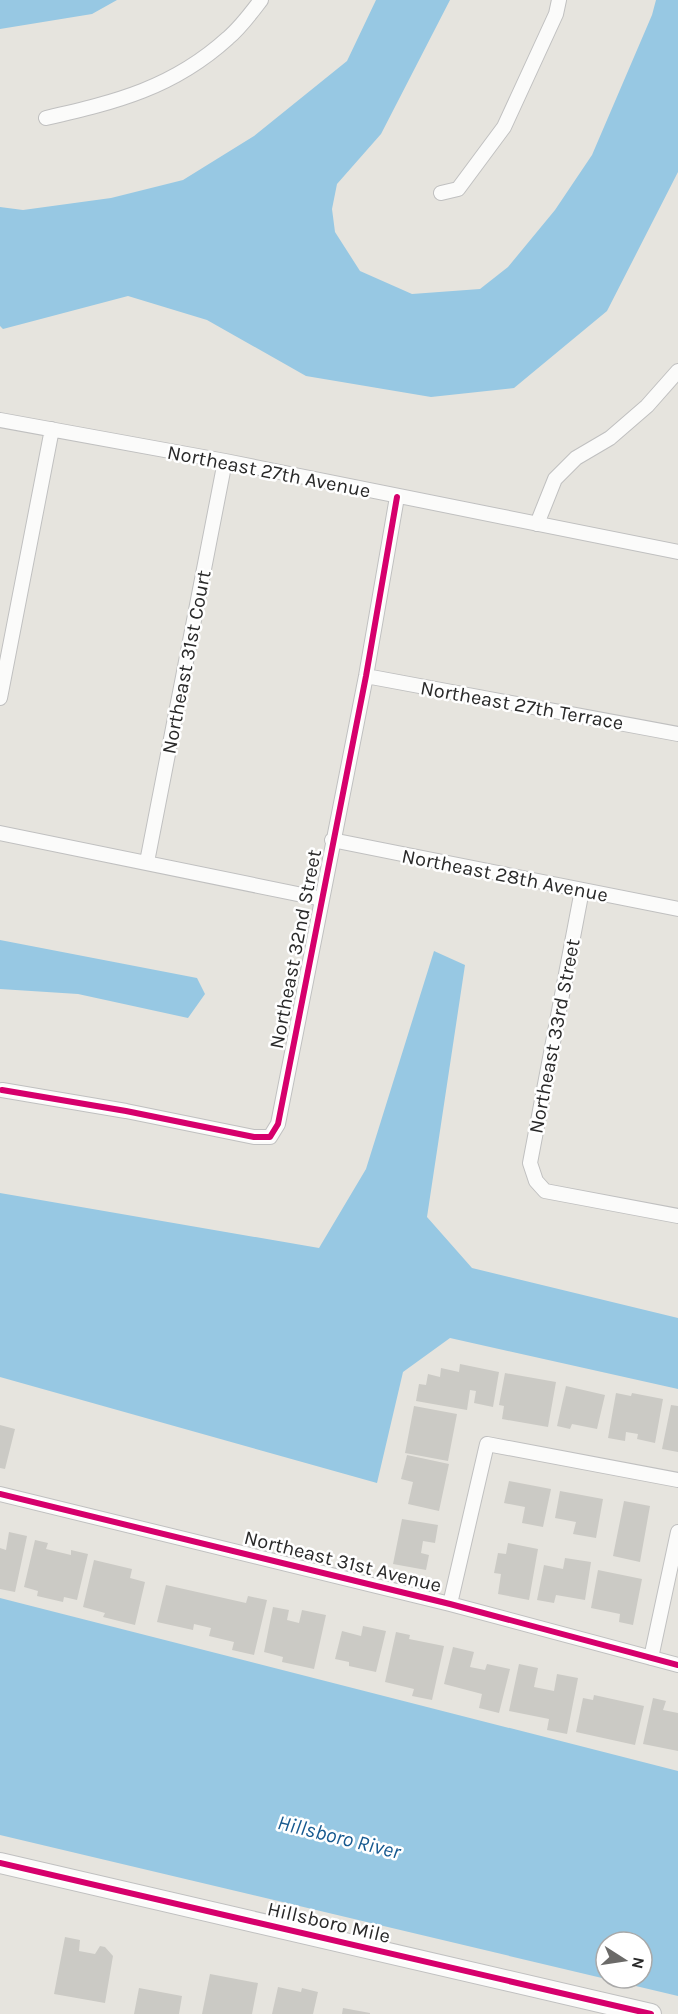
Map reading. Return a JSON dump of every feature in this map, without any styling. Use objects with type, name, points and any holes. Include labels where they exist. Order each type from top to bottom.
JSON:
[{"type":"main road","name":"Hillsboro Mile","points":[[0,1863],[651,2014]]},
{"type":"street","points":[[46,118],[111,104],[159,86],[194,65],[230,37],[261,0]]},
{"type":"street","points":[[441,193],[458,189],[504,127],[556,14],[559,0]]},
{"type":"street","points":[[537,524],[555,479],[576,458],[609,438],[647,406],[678,371]]},
{"type":"street","name":"Northeast 27th Avenue","points":[[0,420],[225,461],[678,552]]},
{"type":"street","points":[[0,698],[51,429]]},
{"type":"street","name":"Northeast 31st Court","points":[[147,862],[225,461]]},
{"type":"street","name":"Northeast 32nd Street","points":[[2,1090],[126,1111],[254,1137],[270,1137],[278,1124],[366,676],[397,497]]},
{"type":"street","name":"Northeast 27th Terrace","points":[[366,676],[678,734]]},
{"type":"street","points":[[0,833],[322,899]]},
{"type":"street","name":"Northeast 28th Avenue","points":[[332,840],[678,909]]},
{"type":"street","name":"Northeast 33rd Street","points":[[582,890],[530,1163],[536,1181],[545,1191],[678,1216]]},
{"type":"street","points":[[450,1605],[487,1444],[678,1480]]},
{"type":"street","name":"Northeast 31st Avenue","points":[[0,1494],[450,1605],[678,1665]]},
{"type":"street","points":[[651,1658],[678,1532]]},
{"type":"water","points":[[0,0],[117,0],[92,14],[0,29]]},
{"type":"water","points":[[376,0],[450,0],[381,134],[337,184],[332,209],[335,232],[360,271],[412,294],[480,289],[508,267],[555,210],[592,155],[652,15],[656,0],[678,0],[678,172],[607,311],[514,388],[431,397],[306,376],[207,320],[128,296],[3,329],[0,326],[0,207],[23,210],[111,198],[183,180],[254,136],[347,61]]},
{"type":"water","points":[[0,940],[197,978],[205,994],[188,1018],[78,994],[0,989]]},
{"type":"water","points":[[434,951],[465,965],[427,1217],[472,1268],[678,1318],[678,1389],[450,1338],[403,1372],[377,1483],[0,1377],[0,1193],[319,1248],[366,1169]]},
{"type":"water","name":"Hillsboro River","points":[[0,1598],[678,1771],[678,1996],[653,1990],[654,1930],[594,1930],[594,1976],[0,1835]]},
{"type":"building","points":[[460,1364],[499,1372],[493,1407],[474,1403],[476,1391],[470,1390],[467,1410],[416,1401],[419,1384],[426,1385],[428,1374],[440,1377],[441,1368],[459,1372]]},
{"type":"building","points":[[505,1373],[556,1382],[548,1427],[502,1419],[504,1406],[499,1405]]},
{"type":"building","points":[[566,1386],[605,1395],[597,1429],[572,1424],[570,1429],[557,1426]]},
{"type":"building","points":[[616,1393],[631,1396],[632,1393],[663,1399],[655,1443],[637,1439],[638,1434],[626,1432],[625,1441],[608,1438]]},
{"type":"building","points":[[671,1405],[678,1406],[678,1452],[662,1449]]},
{"type":"building","points":[[414,1406],[457,1414],[448,1461],[405,1453]]},
{"type":"building","points":[[0,1425],[15,1429],[5,1469],[0,1468]]},
{"type":"building","points":[[407,1455],[449,1464],[439,1511],[408,1504],[413,1482],[401,1479]]},
{"type":"building","points":[[509,1481],[551,1489],[543,1527],[522,1523],[525,1507],[504,1503]]},
{"type":"building","points":[[560,1491],[603,1499],[596,1538],[573,1534],[576,1522],[555,1518]]},
{"type":"building","points":[[624,1501],[650,1506],[640,1562],[613,1556]]},
{"type":"building","points":[[402,1519],[438,1525],[435,1543],[423,1541],[421,1553],[429,1555],[426,1570],[393,1564]]},
{"type":"building","points":[[9,1532],[27,1536],[15,1592],[0,1589],[0,1548],[6,1550]]},
{"type":"building","points":[[35,1540],[48,1543],[46,1549],[71,1555],[71,1550],[88,1554],[77,1600],[64,1597],[63,1602],[37,1596],[38,1591],[24,1587]]},
{"type":"building","points":[[508,1543],[538,1549],[529,1600],[498,1594],[501,1574],[494,1573],[498,1553],[506,1554]]},
{"type":"building","points":[[565,1558],[591,1562],[585,1600],[556,1595],[554,1603],[537,1600],[544,1565],[563,1569]]},
{"type":"building","points":[[94,1560],[132,1569],[130,1578],[145,1582],[135,1625],[103,1617],[105,1613],[83,1607]]},
{"type":"building","points":[[598,1570],[642,1579],[633,1625],[619,1622],[620,1614],[591,1608]]},
{"type":"building","points":[[166,1585],[246,1603],[248,1596],[267,1600],[254,1655],[232,1650],[234,1642],[209,1636],[211,1628],[194,1624],[193,1630],[157,1622]]},
{"type":"building","points":[[273,1607],[289,1610],[287,1620],[299,1623],[302,1610],[326,1615],[314,1669],[282,1662],[283,1657],[264,1652]]},
{"type":"building","points":[[363,1626],[386,1631],[376,1672],[349,1666],[349,1662],[335,1659],[342,1631],[361,1636]]},
{"type":"building","points":[[396,1632],[410,1635],[409,1639],[444,1646],[432,1700],[412,1696],[414,1689],[385,1682]]},
{"type":"building","points":[[453,1647],[474,1652],[470,1667],[485,1670],[487,1664],[510,1669],[499,1713],[479,1708],[482,1694],[444,1684]]},
{"type":"building","points":[[519,1664],[538,1668],[534,1687],[554,1691],[557,1674],[578,1678],[567,1734],[547,1730],[549,1719],[509,1711]]},
{"type":"building","points":[[594,1695],[644,1706],[635,1745],[576,1732],[583,1698],[593,1700]]},
{"type":"building","points":[[653,1698],[666,1701],[663,1710],[678,1713],[678,1751],[643,1744]]},
{"type":"building","points":[[65,1937],[80,1940],[79,1951],[95,1954],[100,1946],[105,1947],[113,1956],[105,2003],[54,1994]]},
{"type":"building","points":[[210,1974],[258,1983],[252,2014],[202,2014]]},
{"type":"building","points":[[278,1987],[301,1992],[302,1988],[318,1992],[313,2014],[272,2014]]},
{"type":"building","points":[[139,1988],[182,1996],[179,2014],[134,2014]]},
{"type":"building","points":[[343,2008],[370,2013],[370,2014],[342,2014]]},
{"type":"cycle path","points":[[2,1090],[126,1111],[254,1137],[270,1137],[278,1124],[366,676],[397,497]]},
{"type":"cycle path","points":[[0,1494],[450,1604],[678,1665]]},
{"type":"cycle path","points":[[0,1863],[651,2014]]}]
